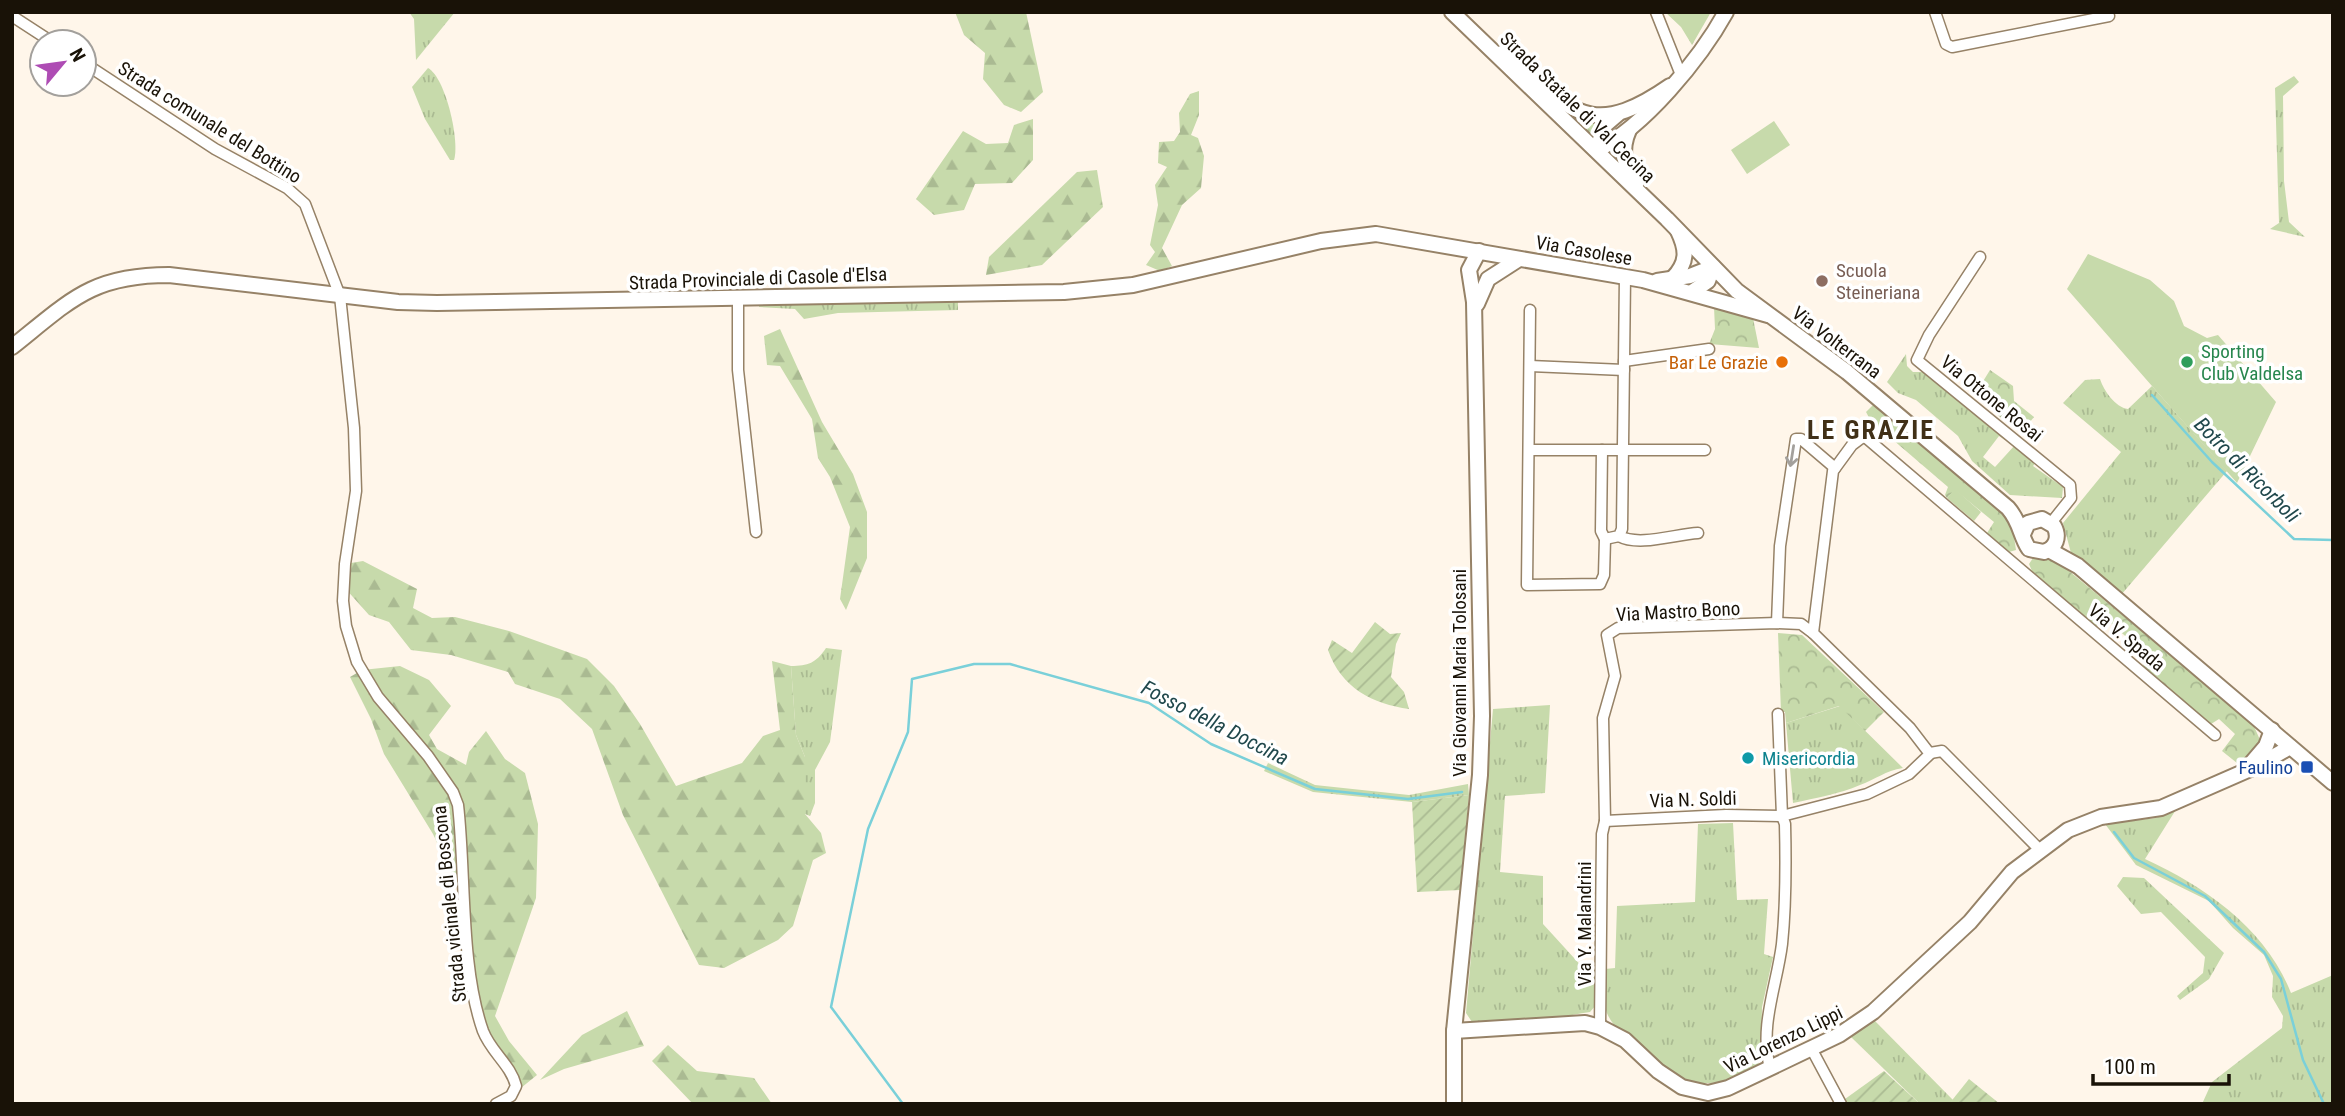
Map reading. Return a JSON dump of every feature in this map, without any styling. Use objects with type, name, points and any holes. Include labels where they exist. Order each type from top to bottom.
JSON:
[{"type":"main road","name":"Strada Statale di Val Cecina","points":[[1452,12],[1648,200]]},
{"type":"main road","points":[[1597,150],[1629,130],[1698,57],[1726,12]]},
{"type":"main road","points":[[1467,27],[1565,105],[1589,114],[1619,114]]},
{"type":"main road","points":[[1597,150],[1604,126],[1619,114],[1646,102],[1670,86]]},
{"type":"main road","points":[[1629,130],[1624,145],[1626,167],[1648,200]]},
{"type":"main road","name":"Via Volterrana","points":[[1648,200],[1737,291],[1847,372],[2008,508],[2032,521],[2042,519],[2051,523]]},
{"type":"main road","points":[[1673,278],[1686,256],[1675,227]]},
{"type":"main road","name":"Strada Provinciale di Casole d'Elsa","points":[[12,346],[86,290],[117,279],[169,275],[340,296],[437,303],[1100,290],[1348,235],[1376,234],[1519,258]]},
{"type":"main road","points":[[1440,245],[1462,266],[1469,278]]},
{"type":"main road","name":"Via Giovanni Maria Tolosani","points":[[1454,1104],[1454,1031],[1482,727],[1474,315],[1469,278],[1471,262],[1479,251]]},
{"type":"main road","name":"Via Giovanni Maria Tolosani","points":[[1474,315],[1483,286],[1479,251]]},
{"type":"main road","points":[[1483,286],[1492,275],[1519,258]]},
{"type":"main road","name":"Via Casolese","points":[[1519,258],[1643,280],[1768,315]]},
{"type":"main road","points":[[1692,292],[1708,281],[1713,267]]},
{"type":"main road","name":"Via Casolese","points":[[1643,280],[1673,278],[1713,267]]},
{"type":"main road","name":"Via Volterrana","points":[[2008,508],[2029,549]]},
{"type":"main road","points":[[2023,534],[2032,521]]},
{"type":"main road","points":[[2051,523],[2053,545],[2333,783]]},
{"type":"main road","points":[[2029,549],[2039,553],[2053,545]]},
{"type":"main road","name":"Via Lorenzo Lippi","points":[[2245,771],[2266,746],[2272,730]]},
{"type":"main road","name":"Via Lorenzo Lippi","points":[[1454,1031],[1569,1022],[1600,1027],[1625,1040],[1670,1081],[1694,1092],[1708,1093],[1728,1088],[1811,1048],[1873,1012],[1970,922],[2012,872],[2039,849],[2084,823],[2161,808],[2245,771],[2290,747]]},
{"type":"street","points":[[1656,12],[1681,75]]},
{"type":"street","points":[[1935,12],[1946,44],[1952,47],[2109,16]]},
{"type":"street","points":[[12,16],[30,28]]},
{"type":"street","name":"Strada comunale del Bottino","points":[[98,72],[215,149],[297,195],[311,217],[340,296]]},
{"type":"street","name":"Via Ottone Rosai","points":[[1980,257],[1929,335],[1917,360],[2070,485],[2071,498],[2051,523]]},
{"type":"street","points":[[1619,536],[1625,277]]},
{"type":"street","name":"Strada vicinale di Boscona","points":[[340,296],[354,428],[356,491],[345,564],[343,601],[346,625],[357,662],[378,697],[428,756],[453,792],[458,805],[472,980],[483,1031],[492,1051],[513,1077],[516,1086],[511,1096]]},
{"type":"street","points":[[738,297],[738,370],[756,532]]},
{"type":"street","points":[[1530,310],[1527,585],[1600,584],[1604,575],[1605,539],[1601,526],[1602,450]]},
{"type":"street","points":[[1530,366],[1624,365],[1709,349]]},
{"type":"street","name":"Via V. Spada","points":[[1835,468],[1857,439],[1864,436],[2215,735]]},
{"type":"street","points":[[1777,623],[1779,556],[1796,439],[1801,439],[1835,468],[1813,633],[1910,728],[1930,753],[1942,751],[2039,849]]},
{"type":"street","points":[[1529,450],[1705,450]]},
{"type":"street","points":[[1605,539],[1619,536],[1628,539],[1662,539],[1672,534],[1698,533]]},
{"type":"street","points":[[2016,566],[2029,549]]},
{"type":"street","name":"Via Mastro Bono","points":[[1605,821],[1603,723],[1615,676],[1606,638],[1608,632],[1618,628],[1777,623],[1801,624],[1813,633]]},
{"type":"street","points":[[1770,1068],[1768,1011],[1781,949],[1784,911],[1785,824],[1782,816],[1778,714]]},
{"type":"street","name":"Via N. Soldi","points":[[1605,821],[1782,816],[1840,803],[1871,792],[1915,770],[1930,753]]},
{"type":"street","name":"Via Y. Malandrini","points":[[1600,1027],[1602,834],[1605,821]]},
{"type":"street","points":[[1811,1048],[1840,1104]]},
{"type":"street","points":[[496,1104],[526,1089]]},
{"type":"green space","points":[[409,12],[455,12],[416,60],[414,19]]},
{"type":"green space","points":[[955,12],[1026,12],[1043,92],[1021,112],[1004,105],[983,79],[985,53],[964,35]]},
{"type":"green space","points":[[1665,12],[1711,12],[1692,45],[1681,27]]},
{"type":"green space","points":[[428,68],[435,74],[450,111],[455,139],[454,160],[450,160],[425,119],[412,87]]},
{"type":"green space","points":[[2294,76],[2299,82],[2283,96],[2284,181],[2289,222],[2305,237],[2270,229],[2279,223],[2275,88]]},
{"type":"green space","points":[[1199,91],[1199,115],[1191,135],[1198,138],[1204,156],[1201,188],[1182,205],[1162,248],[1172,266],[1160,271],[1146,265],[1155,252],[1150,245],[1158,205],[1155,185],[1167,167],[1158,163],[1159,142],[1174,141],[1180,132],[1179,113],[1190,94]]},
{"type":"green space","points":[[1562,109],[1599,120],[1596,141]]},
{"type":"green space","points":[[1033,119],[1033,160],[1012,183],[975,184],[964,210],[934,215],[916,199],[963,131],[986,144],[1008,143],[1014,125]]},
{"type":"green space","points":[[1774,121],[1790,145],[1747,174],[1731,150]]},
{"type":"green space","points":[[1097,170],[1103,207],[1042,265],[986,275],[989,257],[1077,172]]},
{"type":"green space","name":"Sporting Club Valdelsa","points":[[2088,254],[2150,280],[2174,301],[2184,326],[2207,338],[2218,335],[2276,402],[2237,483],[2067,289]]},
{"type":"green space","points":[[958,298],[958,310],[838,313],[804,319],[795,309],[759,307],[759,301]]},
{"type":"green space","points":[[1714,307],[1753,318],[1759,348],[1709,344],[1715,329]]},
{"type":"green space","points":[[780,329],[822,422],[853,474],[867,512],[867,558],[846,610],[840,599],[850,527],[830,477],[818,458],[812,419],[780,366],[767,365],[764,336]]},
{"type":"green space","points":[[1906,354],[1907,366],[1913,372],[1925,372],[2006,438],[2005,440],[1999,436],[1983,457],[1995,467],[2015,445],[2036,462],[2033,466],[2063,487],[2062,498],[2010,495],[1972,461],[1958,436],[1916,400],[1898,393],[1887,382]]},
{"type":"green space","points":[[1990,370],[2013,386],[2014,401],[2034,417],[2024,429],[2014,428],[1974,396]]},
{"type":"green space","points":[[2100,379],[2111,398],[2128,409],[2152,386],[2227,471],[2121,595],[2071,553],[2063,523],[2121,452],[2063,403],[2085,380]]},
{"type":"green space","points":[[1874,404],[2011,518],[2016,550],[2009,552],[1987,533],[1994,522],[1955,490],[1947,498],[1945,495],[1948,487],[1871,421],[1866,412]]},
{"type":"green space","points":[[1955,489],[1981,512],[1974,521],[1947,498]]},
{"type":"green space","points":[[2052,557],[2252,722],[2261,742],[2242,767],[2222,751],[2235,734],[2219,719],[2211,724],[2143,667],[2146,654],[2108,621],[2096,626],[2032,571],[2029,564],[2033,558]]},
{"type":"green space","points":[[363,561],[417,589],[413,608],[432,618],[455,617],[509,631],[587,659],[614,686],[676,786],[742,763],[763,736],[780,730],[772,661],[791,666],[796,735],[805,757],[805,814],[821,833],[826,853],[813,860],[793,926],[778,940],[724,968],[699,965],[623,815],[592,729],[560,699],[515,684],[508,672],[451,655],[411,650],[389,622],[369,615],[344,587],[345,564]]},
{"type":"green space","points":[[1375,622],[1390,634],[1401,633],[1396,644],[1391,677],[1404,692],[1409,709],[1383,703],[1360,692],[1341,675],[1328,650],[1332,640],[1352,653]]},
{"type":"green space","points":[[1778,633],[1802,635],[1884,712],[1865,731],[1839,706],[1786,723],[1785,712],[1781,712]]},
{"type":"green space","points":[[826,648],[842,650],[830,742],[815,770],[815,803],[810,816],[805,814],[805,757],[796,735],[791,666],[811,663]]},
{"type":"green space","points":[[400,666],[429,680],[451,706],[429,735],[437,749],[466,765],[469,752],[486,731],[505,759],[525,773],[538,824],[536,898],[495,1016],[509,1041],[537,1075],[511,1096],[516,1086],[492,1051],[472,980],[466,905],[433,834],[384,754],[371,719],[350,677],[362,670]]},
{"type":"green space","points":[[1550,705],[1545,793],[1505,796],[1500,872],[1543,876],[1543,924],[1585,970],[1596,970],[1596,1005],[1590,1012],[1531,1022],[1501,1025],[1472,1022],[1466,1013],[1493,709]]},
{"type":"green space","points":[[1840,706],[1903,768],[1844,791],[1793,803],[1786,723]]},
{"type":"green space","points":[[1268,763],[1315,785],[1409,795],[1468,784],[1469,795],[1412,802],[1313,792],[1264,771]]},
{"type":"green space","points":[[1469,795],[1460,890],[1417,892],[1412,802]]},
{"type":"green space","points":[[2177,808],[2145,859],[2190,883],[2232,912],[2266,949],[2291,993],[2333,975],[2333,1104],[2202,1104],[2212,1082],[2282,1028],[2283,1016],[2272,997],[2273,976],[2264,955],[2233,928],[2209,901],[2136,865],[2105,824],[2156,818]]},
{"type":"green space","points":[[1733,823],[1737,900],[1768,899],[1764,954],[1773,957],[1762,1007],[1761,1058],[1756,1069],[1719,1082],[1704,1083],[1691,1081],[1665,1069],[1617,1028],[1605,1007],[1605,969],[1615,968],[1617,906],[1695,902],[1698,824]]},
{"type":"green space","points":[[2123,877],[2144,878],[2224,953],[2209,979],[2180,1000],[2177,996],[2203,973],[2205,957],[2161,912],[2141,914],[2117,886]]},
{"type":"green space","points":[[627,1011],[644,1046],[564,1069],[540,1080],[582,1035]]},
{"type":"green space","points":[[1873,1019],[1953,1100],[1949,1104],[1920,1104],[1851,1037]]},
{"type":"green space","points":[[668,1045],[697,1071],[754,1078],[772,1104],[693,1104],[652,1061]]},
{"type":"green space","points":[[1884,1071],[1920,1104],[1848,1104],[1845,1099]]},
{"type":"green space","points":[[1969,1079],[2000,1104],[1949,1104]]},
{"type":"waterway","name":"Botro di Ricorboli","points":[[2152,395],[2212,462],[2294,539],[2333,540]]},
{"type":"waterway","name":"Fosso della Doccina","points":[[903,1104],[831,1007],[868,829],[908,732],[912,679],[974,664],[1010,664],[1149,703],[1211,744],[1315,789],[1408,799],[1462,792]]},
{"type":"waterway","points":[[2114,832],[2134,858],[2205,896],[2264,952],[2281,979],[2303,1060],[2324,1104]]},
{"type":"place","name":"Scuola Steineriana","points":[[1822,281]]},
{"type":"place","name":"Bar Le Grazie","points":[[1782,362]]},
{"type":"place","name":"Sporting Club Valdelsa","points":[[2187,362]]},
{"type":"place","name":"Misericordia","points":[[1748,758]]},
{"type":"place","name":"Faulino","points":[[2307,767]]},
{"type":"district","name":"LE GRAZIE","points":[[1871,430]]}]
